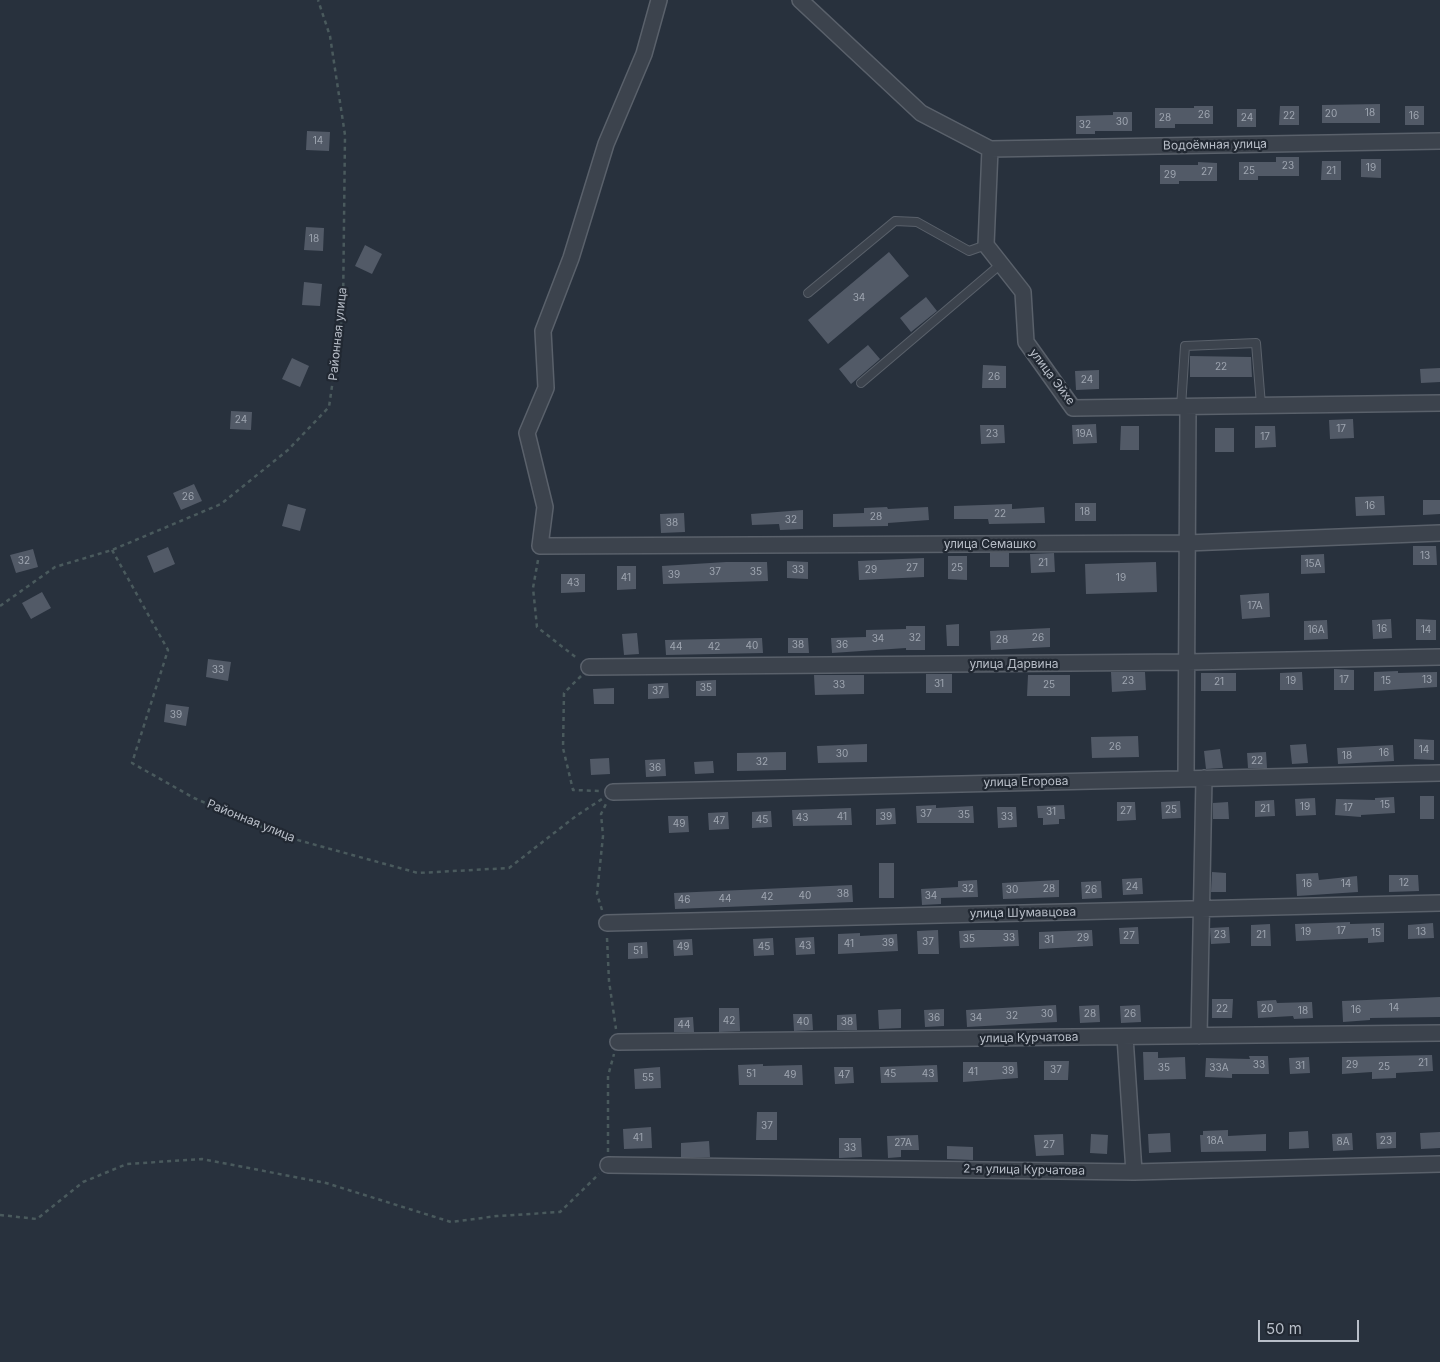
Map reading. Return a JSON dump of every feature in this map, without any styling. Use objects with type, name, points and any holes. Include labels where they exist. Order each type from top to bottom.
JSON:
[{"type":"street","points":[[540,546],[545,507],[527,433],[546,388],[544,330],[571,258],[606,144],[644,54],[660,0]]},
{"type":"street","points":[[800,0],[921,113],[990,149],[986,245]]},
{"type":"street","name":"Водоёмная улица","points":[[990,149],[1440,141]]},
{"type":"street","name":"улица Эйхе","points":[[986,245],[1023,292],[1026,342],[1073,408],[1440,403]]},
{"type":"street","points":[[1185,407],[1187,542],[1186,779]]},
{"type":"street","name":"улица Семашко","points":[[540,546],[1187,542],[1440,533]]},
{"type":"street","name":"улица Дарвина","points":[[589,668],[1187,662],[1440,657]]},
{"type":"street","name":"улица Егорова","points":[[613,792],[1440,773]]},
{"type":"street","points":[[1199,1036],[1204,778]]},
{"type":"street","name":"улица Шумавцова","points":[[607,923],[1440,903]]},
{"type":"street","name":"улица Курчатова","points":[[618,1042],[1440,1034]]},
{"type":"street","points":[[1125,1037],[1134,1172]]},
{"type":"street","name":"2-я улица Курчатова","points":[[608,1165],[1134,1172],[1440,1164]]},
{"type":"lane","points":[[808,293],[895,221],[917,222],[969,251],[986,245]]},
{"type":"lane","points":[[861,383],[1001,264]]},
{"type":"lane","points":[[1185,407],[1186,346],[1256,344],[1261,405]]},
{"type":"path","name":"Районная улица","points":[[0,606],[55,567],[112,550],[221,504],[288,450],[329,407],[343,310],[345,135],[330,36],[318,0]]},
{"type":"path","points":[[0,1215],[37,1219],[83,1182],[127,1164],[202,1159],[326,1183],[451,1222],[560,1212],[608,1165],[608,1076],[618,1042],[609,981],[607,923],[597,894],[603,836],[601,814],[613,792],[573,790],[563,748],[564,693],[589,668],[537,627],[532,588],[540,546]]},
{"type":"path","name":"Районная улица","points":[[112,550],[168,650],[132,763],[194,798],[283,836],[418,873],[509,868],[576,816],[613,792]]},
{"type":"building","points":[[1380,104],[1380,123],[1322,123],[1322,105]]},
{"type":"building","points":[[1194,106],[1213,106],[1213,124],[1175,124],[1175,128],[1155,128],[1155,108],[1194,108]]},
{"type":"building","points":[[1280,106],[1299,106],[1299,125],[1279,125]]},
{"type":"building","points":[[1405,106],[1424,106],[1424,125],[1405,125]]},
{"type":"building","points":[[1237,109],[1256,109],[1256,127],[1237,127]]},
{"type":"building","points":[[1113,112],[1132,112],[1132,131],[1095,131],[1095,134],[1076,134],[1076,116],[1113,115]]},
{"type":"building","points":[[307,131],[330,132],[329,151],[306,150]]},
{"type":"building","points":[[1276,157],[1299,157],[1299,176],[1258,176],[1258,180],[1239,180],[1239,162],[1276,162]]},
{"type":"building","points":[[1361,159],[1381,159],[1381,178],[1361,177]]},
{"type":"building","points":[[1322,161],[1341,161],[1341,180],[1321,180]]},
{"type":"building","points":[[1198,162],[1217,163],[1217,181],[1179,181],[1179,184],[1160,184],[1160,165],[1198,165]]},
{"type":"building","points":[[306,227],[324,228],[323,251],[304,250]]},
{"type":"building","points":[[365,245],[382,254],[372,274],[355,266]]},
{"type":"building","points":[[889,252],[909,276],[828,344],[808,320]]},
{"type":"building","points":[[304,282],[322,284],[320,306],[302,305]]},
{"type":"building","points":[[926,297],[937,311],[911,332],[900,318]]},
{"type":"building","points":[[868,345],[880,359],[851,384],[839,369]]},
{"type":"building","points":[[1190,356],[1251,357],[1252,377],[1190,377]]},
{"type":"building","points":[[292,358],[309,366],[300,387],[282,379]]},
{"type":"building","points":[[983,365],[1006,366],[1006,388],[982,388]]},
{"type":"building","points":[[1440,368],[1440,382],[1421,383],[1420,369]]},
{"type":"building","points":[[1099,370],[1099,389],[1076,390],[1075,371]]},
{"type":"building","points":[[231,411],[252,412],[251,430],[230,429]]},
{"type":"building","points":[[1353,419],[1354,438],[1330,439],[1329,420]]},
{"type":"building","points":[[1096,424],[1097,443],[1073,444],[1072,425]]},
{"type":"building","points":[[980,425],[1004,425],[1005,443],[981,444]]},
{"type":"building","points":[[1121,426],[1139,426],[1139,450],[1120,450]]},
{"type":"building","points":[[1255,426],[1275,426],[1276,447],[1255,448]]},
{"type":"building","points":[[1215,428],[1234,428],[1234,452],[1215,452]]},
{"type":"building","points":[[194,484],[202,501],[181,510],[173,493]]},
{"type":"building","points":[[1384,496],[1385,515],[1356,516],[1355,497]]},
{"type":"building","points":[[1423,500],[1440,500],[1440,514],[1423,515]]},
{"type":"building","points":[[1075,503],[1096,503],[1096,521],[1075,521]]},
{"type":"building","points":[[288,504],[306,509],[300,531],[282,526]]},
{"type":"building","points":[[1012,504],[1012,509],[1044,507],[1045,523],[989,524],[988,519],[954,519],[954,506]]},
{"type":"building","points":[[887,507],[888,509],[928,507],[929,520],[888,523],[888,526],[833,527],[833,514],[864,513],[864,508]]},
{"type":"building","points":[[803,510],[803,529],[780,530],[779,524],[752,525],[751,514]]},
{"type":"building","points":[[684,513],[685,532],[661,533],[660,514]]},
{"type":"building","points":[[1413,546],[1436,546],[1437,565],[1413,565]]},
{"type":"building","points":[[168,547],[175,564],[154,573],[147,556]]},
{"type":"building","points":[[33,549],[38,567],[16,573],[10,555]]},
{"type":"building","points":[[990,553],[1009,553],[1009,567],[990,567]]},
{"type":"building","points":[[1054,553],[1055,572],[1031,573],[1030,554]]},
{"type":"building","points":[[1324,554],[1325,573],[1301,574],[1301,555]]},
{"type":"building","points":[[948,556],[967,556],[967,580],[948,579]]},
{"type":"building","points":[[924,558],[924,577],[859,580],[858,561]]},
{"type":"building","points":[[787,561],[808,562],[808,579],[787,578]]},
{"type":"building","points":[[726,562],[767,562],[768,581],[663,584],[662,566]]},
{"type":"building","points":[[1156,562],[1157,592],[1086,594],[1085,564]]},
{"type":"building","points":[[617,566],[636,566],[636,589],[617,590]]},
{"type":"building","points":[[561,574],[585,574],[585,592],[561,593]]},
{"type":"building","points":[[42,592],[51,608],[31,619],[22,603]]},
{"type":"building","points":[[1269,593],[1270,617],[1242,619],[1240,595]]},
{"type":"building","points":[[1391,619],[1392,638],[1373,639],[1372,620]]},
{"type":"building","points":[[1416,619],[1436,620],[1436,640],[1416,640]]},
{"type":"building","points":[[1327,620],[1328,639],[1304,640],[1304,621]]},
{"type":"building","points":[[959,624],[959,646],[947,646],[946,625]]},
{"type":"building","points":[[906,626],[925,626],[925,650],[906,650],[906,648],[832,653],[831,638],[866,637],[866,630],[906,629]]},
{"type":"building","points":[[1050,628],[1050,647],[991,650],[990,631]]},
{"type":"building","points":[[637,633],[639,654],[624,655],[622,634]]},
{"type":"building","points":[[762,638],[763,653],[666,655],[665,640]]},
{"type":"building","points":[[788,638],[808,638],[809,653],[788,653]]},
{"type":"building","points":[[208,659],[231,662],[228,681],[206,677]]},
{"type":"building","points":[[1334,669],[1354,670],[1354,690],[1334,690]]},
{"type":"building","points":[[1398,671],[1398,673],[1437,672],[1437,687],[1374,691],[1374,672]]},
{"type":"building","points":[[1111,672],[1145,672],[1146,690],[1112,692]]},
{"type":"building","points":[[1302,672],[1303,690],[1280,690],[1280,673]]},
{"type":"building","points":[[1201,673],[1236,673],[1236,691],[1201,691]]},
{"type":"building","points":[[926,674],[952,674],[952,693],[926,693]]},
{"type":"building","points":[[814,675],[864,675],[864,694],[815,695]]},
{"type":"building","points":[[1028,675],[1070,675],[1070,696],[1027,696]]},
{"type":"building","points":[[716,680],[716,696],[696,696],[696,681]]},
{"type":"building","points":[[668,683],[669,698],[648,699],[648,684]]},
{"type":"building","points":[[614,688],[614,704],[594,704],[593,689]]},
{"type":"building","points":[[166,704],[189,707],[186,726],[164,722]]},
{"type":"building","points":[[1138,736],[1139,757],[1092,758],[1091,737]]},
{"type":"building","points":[[1414,739],[1434,740],[1434,760],[1414,759]]},
{"type":"building","points":[[867,744],[867,762],[818,763],[817,746]]},
{"type":"building","points":[[1306,744],[1308,763],[1292,764],[1290,745]]},
{"type":"building","points":[[1393,745],[1394,761],[1338,764],[1337,748]]},
{"type":"building","points":[[1220,749],[1223,768],[1206,769],[1204,751]]},
{"type":"building","points":[[786,752],[786,770],[737,771],[737,753]]},
{"type":"building","points":[[1266,752],[1267,768],[1248,768],[1247,753]]},
{"type":"building","points":[[609,758],[610,774],[591,775],[590,759]]},
{"type":"building","points":[[665,759],[666,776],[646,777],[645,760]]},
{"type":"building","points":[[713,761],[714,773],[695,774],[694,762]]},
{"type":"building","points":[[1420,796],[1434,796],[1434,819],[1420,819]]},
{"type":"building","points":[[1394,797],[1395,813],[1361,815],[1361,817],[1335,815],[1336,799],[1375,800],[1375,798]]},
{"type":"building","points":[[1315,798],[1316,815],[1296,816],[1295,799]]},
{"type":"building","points":[[1274,800],[1275,816],[1255,817],[1255,801]]},
{"type":"building","points":[[1180,801],[1181,818],[1162,819],[1161,802]]},
{"type":"building","points":[[1117,802],[1135,802],[1136,820],[1117,821]]},
{"type":"building","points":[[1228,802],[1229,819],[1213,819],[1213,803]]},
{"type":"building","points":[[936,805],[936,808],[973,806],[974,823],[917,823],[916,806]]},
{"type":"building","points":[[1064,805],[1065,819],[1059,819],[1059,824],[1043,825],[1043,818],[1038,818],[1037,806]]},
{"type":"building","points":[[997,807],[1016,807],[1017,827],[998,828]]},
{"type":"building","points":[[851,808],[852,825],[793,826],[792,810]]},
{"type":"building","points":[[895,808],[896,824],[876,825],[876,809]]},
{"type":"building","points":[[771,811],[772,827],[752,828],[752,812]]},
{"type":"building","points":[[728,812],[729,829],[709,830],[708,813]]},
{"type":"building","points":[[668,816],[688,816],[689,832],[669,833]]},
{"type":"building","points":[[879,863],[894,863],[894,898],[879,898]]},
{"type":"building","points":[[1212,872],[1226,873],[1226,892],[1211,892]]},
{"type":"building","points":[[1318,873],[1319,880],[1357,876],[1358,892],[1297,896],[1296,874]]},
{"type":"building","points":[[1389,875],[1418,875],[1419,891],[1389,892]]},
{"type":"building","points":[[1142,878],[1143,894],[1123,895],[1122,879]]},
{"type":"building","points":[[977,880],[978,897],[941,898],[941,904],[922,905],[921,889],[958,887],[958,881]]},
{"type":"building","points":[[1059,880],[1059,897],[1003,899],[1002,883]]},
{"type":"building","points":[[1101,881],[1102,898],[1082,899],[1081,882]]},
{"type":"building","points":[[852,885],[853,902],[675,909],[674,893]]},
{"type":"building","points":[[1350,922],[1350,924],[1384,923],[1384,942],[1368,943],[1368,938],[1296,941],[1295,924]]},
{"type":"building","points":[[1433,923],[1434,938],[1408,939],[1408,925]]},
{"type":"building","points":[[1270,924],[1271,946],[1251,946],[1251,925]]},
{"type":"building","points":[[1138,927],[1139,944],[1120,944],[1119,928]]},
{"type":"building","points":[[1229,927],[1230,943],[1211,944],[1210,928]]},
{"type":"building","points":[[938,930],[939,954],[918,954],[917,931]]},
{"type":"building","points":[[1018,930],[1019,946],[960,948],[959,931]]},
{"type":"building","points":[[1092,930],[1093,946],[1039,949],[1039,932]]},
{"type":"building","points":[[860,933],[860,936],[897,934],[898,951],[838,954],[838,934]]},
{"type":"building","points":[[814,937],[815,954],[796,955],[795,938]]},
{"type":"building","points":[[773,938],[774,955],[754,956],[753,939]]},
{"type":"building","points":[[692,939],[693,955],[674,956],[673,940]]},
{"type":"building","points":[[647,942],[648,958],[628,959],[628,943]]},
{"type":"building","points":[[1440,997],[1440,1017],[1370,1018],[1370,1020],[1343,1022],[1342,1001]]},
{"type":"building","points":[[1212,999],[1233,999],[1232,1018],[1212,1018]]},
{"type":"building","points":[[1276,1000],[1277,1003],[1312,1002],[1313,1018],[1294,1019],[1293,1016],[1258,1018],[1257,1001]]},
{"type":"building","points":[[1056,1005],[1057,1022],[967,1027],[966,1010]]},
{"type":"building","points":[[1099,1005],[1100,1022],[1080,1023],[1079,1006]]},
{"type":"building","points":[[1140,1005],[1141,1022],[1121,1023],[1120,1006]]},
{"type":"building","points":[[719,1008],[739,1008],[740,1031],[719,1032]]},
{"type":"building","points":[[901,1009],[901,1028],[879,1029],[878,1010]]},
{"type":"building","points":[[944,1009],[944,1026],[925,1027],[924,1010]]},
{"type":"building","points":[[793,1014],[812,1014],[813,1030],[794,1031]]},
{"type":"building","points":[[856,1014],[857,1030],[837,1030],[837,1015]]},
{"type":"building","points":[[693,1017],[694,1032],[674,1032],[674,1018]]},
{"type":"building","points":[[1143,1052],[1158,1052],[1158,1058],[1185,1057],[1186,1079],[1144,1080]]},
{"type":"building","points":[[1432,1055],[1433,1071],[1396,1073],[1396,1078],[1372,1079],[1372,1072],[1342,1074],[1342,1057]]},
{"type":"building","points":[[1249,1056],[1268,1056],[1269,1074],[1232,1074],[1232,1078],[1205,1077],[1206,1058],[1250,1059]]},
{"type":"building","points":[[1309,1057],[1310,1073],[1290,1074],[1289,1058]]},
{"type":"building","points":[[1044,1061],[1069,1061],[1068,1080],[1044,1080]]},
{"type":"building","points":[[963,1062],[1017,1062],[1018,1078],[963,1082]]},
{"type":"building","points":[[763,1064],[763,1066],[802,1065],[803,1085],[739,1085],[738,1065]]},
{"type":"building","points":[[937,1065],[938,1082],[881,1083],[880,1067]]},
{"type":"building","points":[[660,1067],[661,1088],[635,1089],[634,1069]]},
{"type":"building","points":[[834,1067],[853,1067],[854,1083],[835,1084]]},
{"type":"building","points":[[757,1112],[777,1112],[777,1140],[756,1140]]},
{"type":"building","points":[[651,1127],[652,1148],[624,1149],[623,1129]]},
{"type":"building","points":[[1228,1130],[1228,1136],[1266,1134],[1266,1151],[1201,1152],[1200,1135],[1203,1135],[1203,1131]]},
{"type":"building","points":[[1308,1131],[1309,1148],[1289,1149],[1289,1132]]},
{"type":"building","points":[[1396,1132],[1396,1148],[1377,1149],[1376,1133]]},
{"type":"building","points":[[1440,1132],[1440,1148],[1421,1149],[1420,1133]]},
{"type":"building","points":[[1170,1133],[1171,1152],[1149,1153],[1148,1134]]},
{"type":"building","points":[[1352,1133],[1353,1150],[1333,1151],[1332,1134]]},
{"type":"building","points":[[1063,1134],[1064,1155],[1036,1156],[1034,1135]]},
{"type":"building","points":[[1091,1134],[1108,1135],[1107,1154],[1090,1153]]},
{"type":"building","points":[[918,1135],[919,1150],[901,1150],[901,1157],[888,1158],[887,1136]]},
{"type":"building","points":[[839,1138],[861,1138],[862,1157],[839,1158]]},
{"type":"building","points":[[709,1141],[710,1157],[681,1157],[681,1143]]},
{"type":"building","points":[[947,1146],[973,1147],[973,1160],[947,1159]]}]
